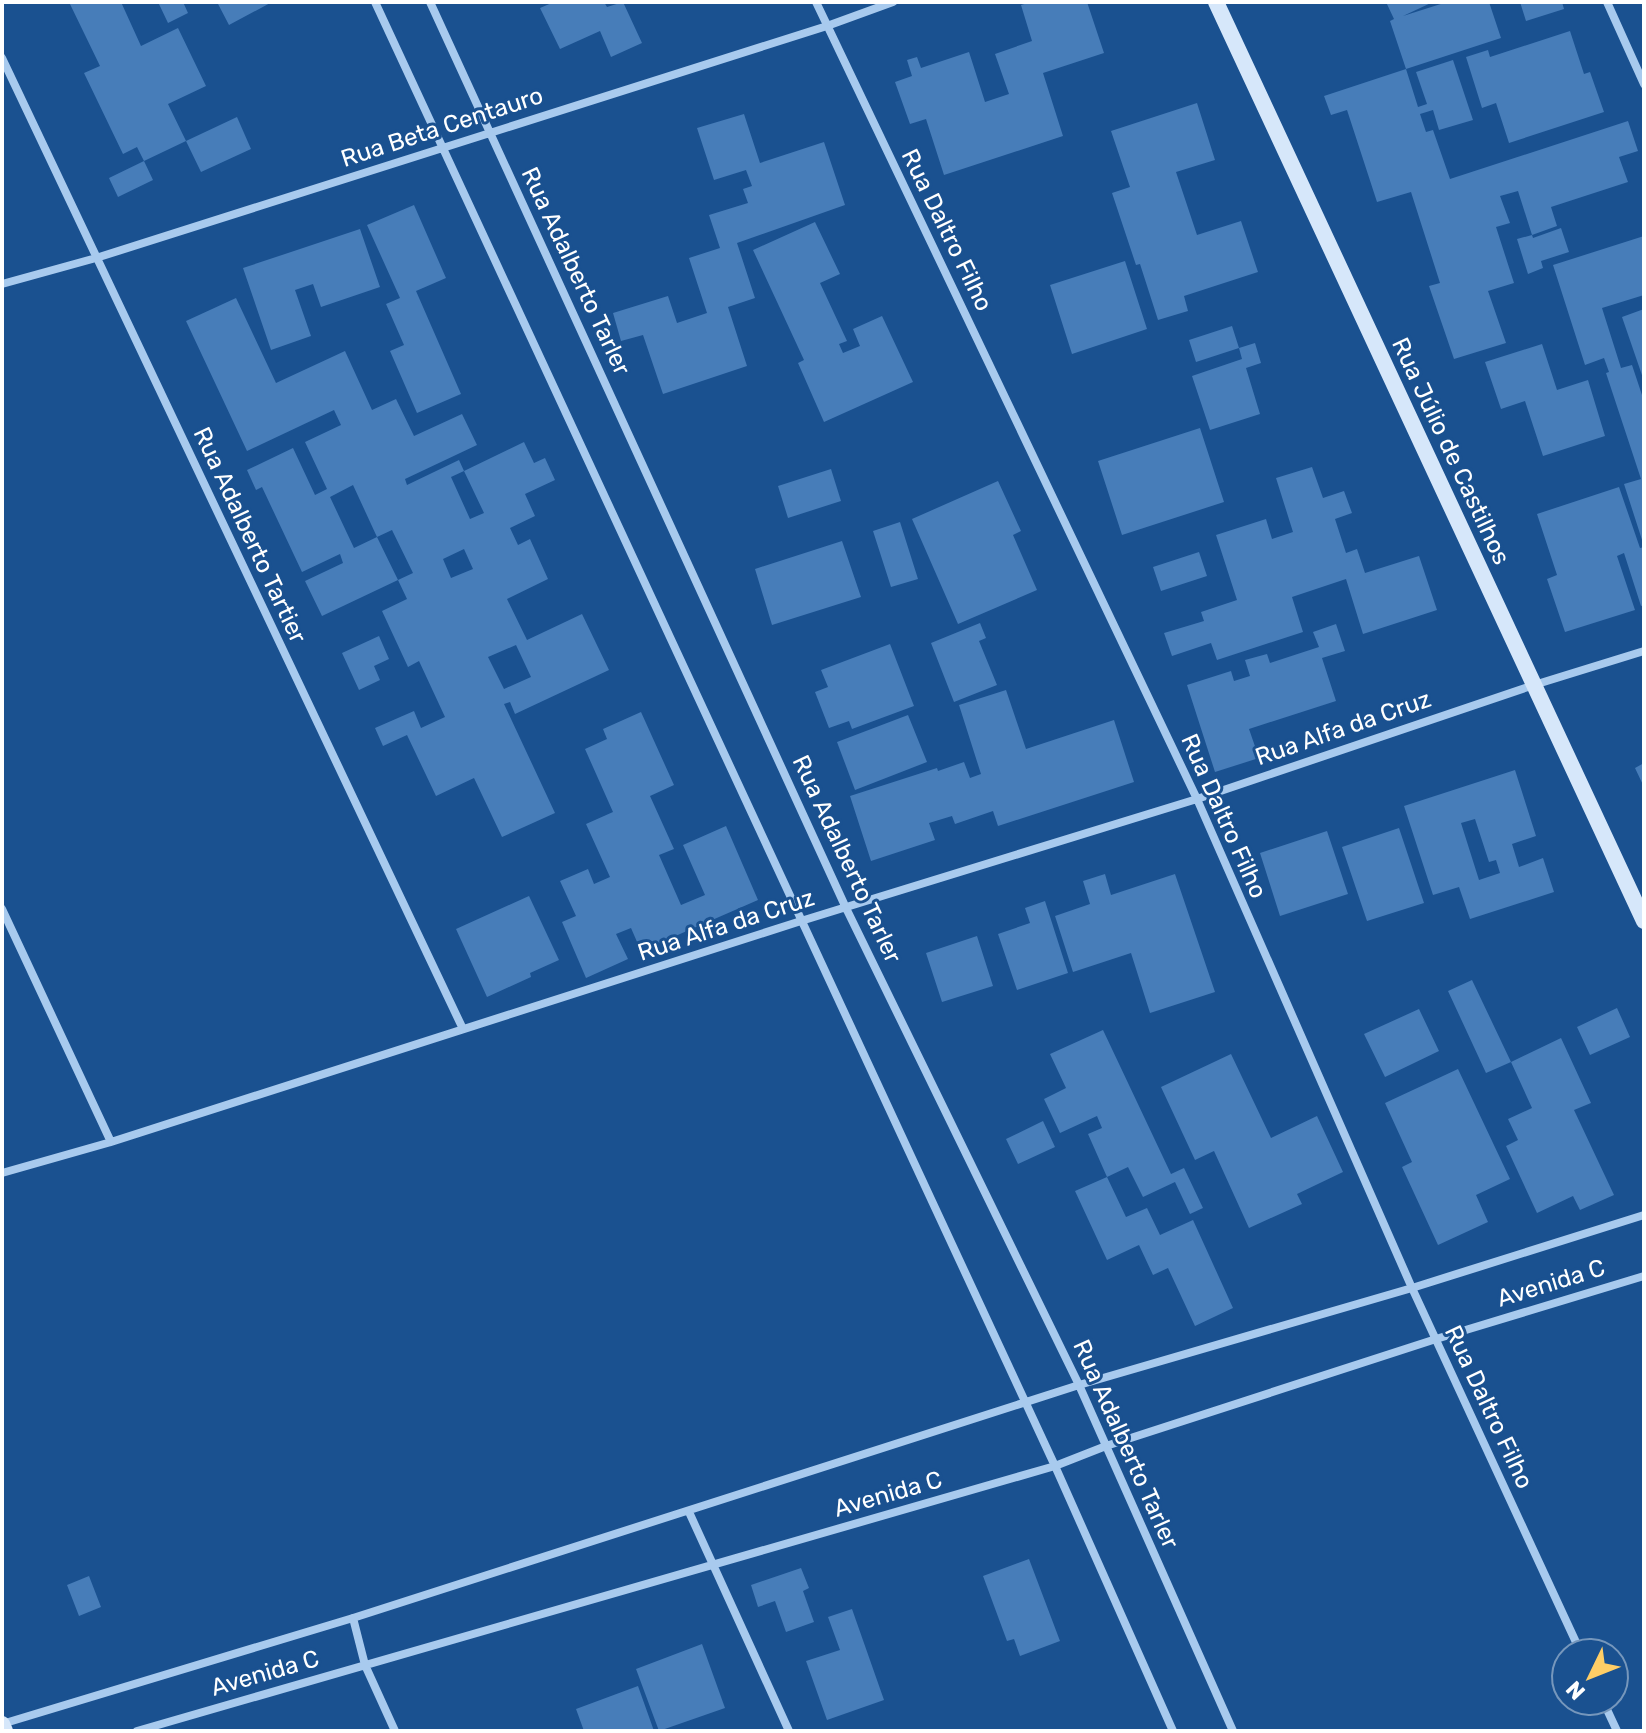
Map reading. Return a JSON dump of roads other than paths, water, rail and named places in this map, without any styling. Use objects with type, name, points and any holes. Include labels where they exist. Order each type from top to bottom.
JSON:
[{"type":"street","points":[[375,2],[1055,1466],[1173,1731]]},
{"type":"street","name":"Rua Adalberto Tarler","points":[[430,2],[846,908],[1079,1385],[1233,1731]]},
{"type":"street","name":"Rua Daltro Filho","points":[[816,2],[1197,799],[1412,1288],[1574,1637]]},
{"type":"street","name":"Rua Beta Centauro","points":[[2,284],[96,258],[827,26],[893,2]]},
{"type":"street","name":"Rua Júlio de Castilhos","points":[[1216,2],[1644,921]]},
{"type":"street","points":[[1607,2],[1644,84]]},
{"type":"street","name":"Rua Adalberto Tartier","points":[[2,58],[463,1029]]},
{"type":"street","name":"Rua Alfa da Cruz","points":[[2,1173],[111,1142],[801,921],[1197,799],[1644,651]]},
{"type":"street","points":[[2,909],[111,1142]]},
{"type":"street","name":"Avenida C","points":[[2,1724],[353,1618],[1079,1385],[1412,1288],[1644,1215]]},
{"type":"street","name":"Avenida C","points":[[137,1731],[1055,1466],[1106,1446],[1436,1339],[1644,1276]]},
{"type":"street","points":[[689,1512],[789,1731]]},
{"type":"street","points":[[353,1618],[365,1665],[395,1731]]},
{"type":"street","points":[[2,1724],[5,1731]]}]
